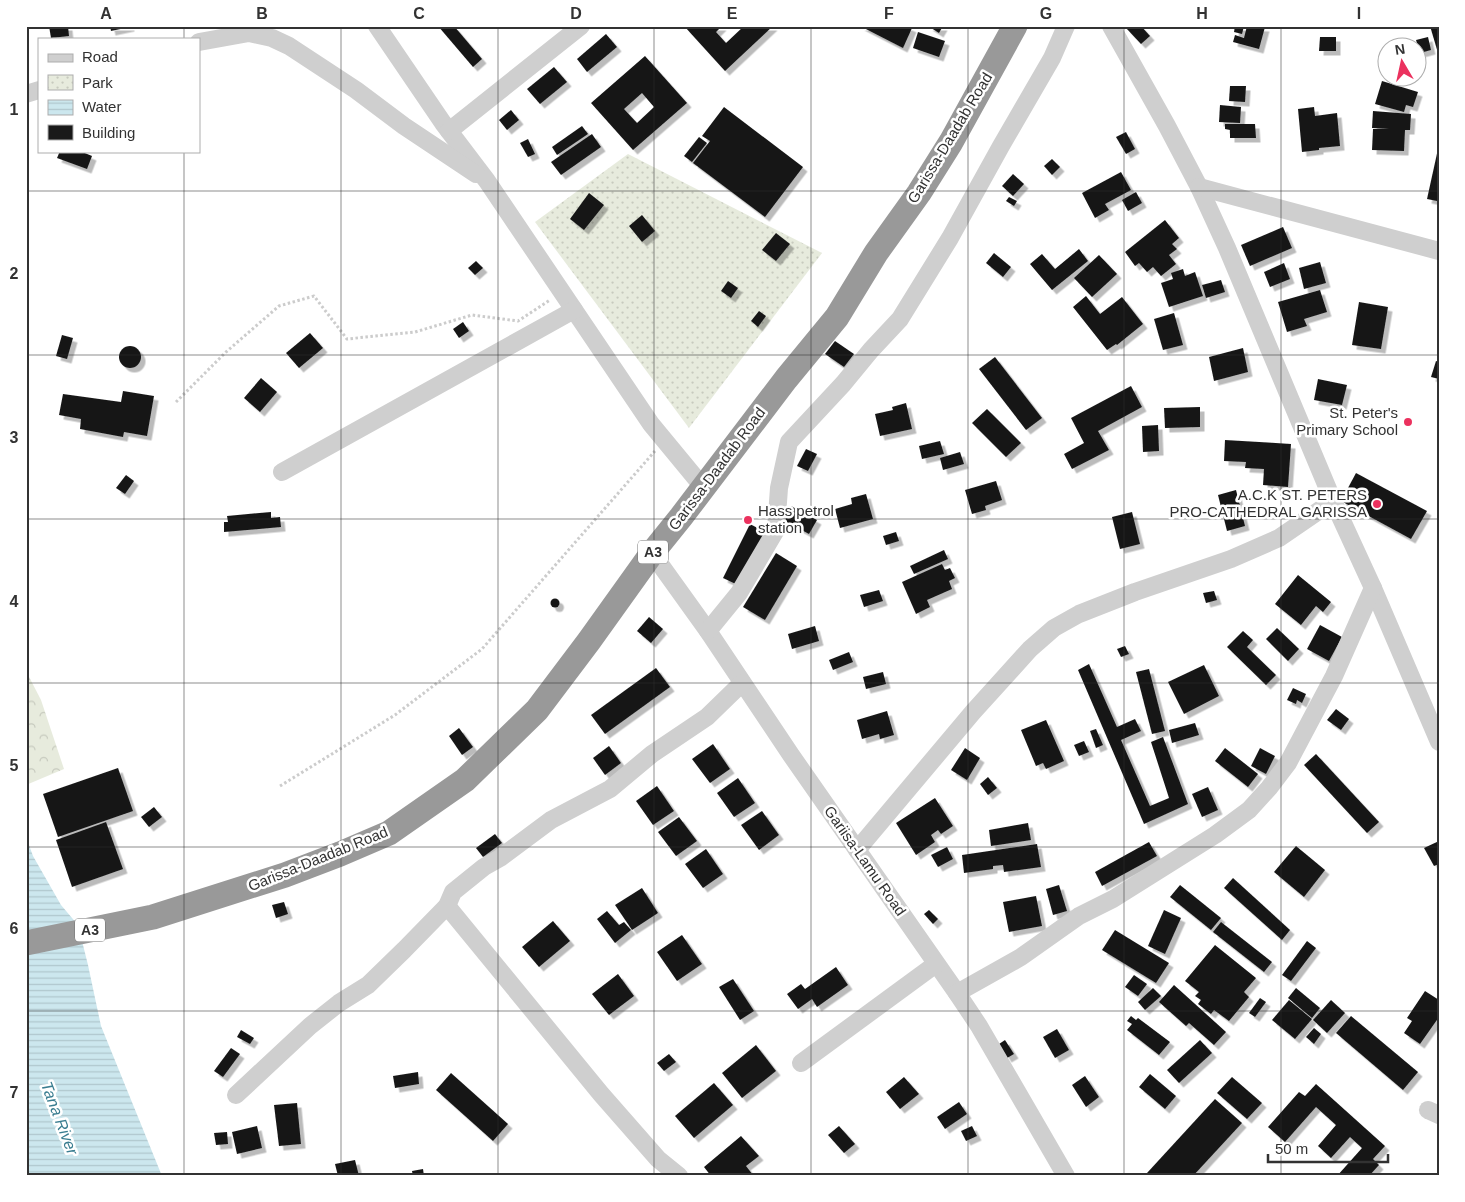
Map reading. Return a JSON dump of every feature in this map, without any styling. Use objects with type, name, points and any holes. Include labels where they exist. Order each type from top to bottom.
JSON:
[{"type":"highway","name":"Garissa-Daadab Road","points":[[26,944],[153,917],[285,875],[388,833],[465,780],[537,710],[652,553],[786,379],[837,317],[876,253],[919,193],[951,142],[1015,26]]},
{"type":"street","points":[[377,26],[449,131],[487,181],[641,409],[703,487]]},
{"type":"street","points":[[449,131],[581,26]]},
{"type":"street","points":[[708,631],[739,593],[776,530],[779,488],[789,442],[900,320],[950,238],[1052,58],[1066,26]]},
{"type":"street","points":[[1111,26],[1167,126],[1228,248],[1333,501],[1373,588],[1439,742]]},
{"type":"street","points":[[200,42],[251,30],[272,38],[288,46],[356,90],[404,126],[487,181]]},
{"type":"street","points":[[26,94],[38,90]]},
{"type":"street","points":[[1199,187],[1439,251]]},
{"type":"street","points":[[282,472],[574,310]]},
{"type":"street","points":[[857,850],[972,712],[1030,649],[1054,628],[1079,614],[1135,592],[1232,559],[1279,538],[1333,501]]},
{"type":"street","name":"Gariisa-Lamu Road","points":[[652,553],[708,631],[936,964],[958,993],[1066,1176]]},
{"type":"street","points":[[958,993],[1021,957],[1080,916],[1113,899],[1207,840],[1249,810],[1288,763],[1334,676],[1373,588]]},
{"type":"street","points":[[236,1095],[310,1026],[339,1002],[368,985],[447,906],[453,892],[484,867],[500,858],[551,820],[610,789],[652,754],[707,716],[742,683]]},
{"type":"street","points":[[447,906],[601,1094],[658,1159],[679,1176]]},
{"type":"street","points":[[801,1063],[936,964]]},
{"type":"path","points":[[176,402],[226,352],[279,306],[314,296],[347,339],[414,332],[472,315],[518,321],[562,292]]},
{"type":"path","points":[[280,786],[395,715],[482,649],[664,440]]},
{"type":"green space","points":[[628,154],[822,253],[689,428],[535,222]]},
{"type":"green space","points":[[26,671],[41,700],[64,769],[26,785]]},
{"type":"water","name":"Tana River","points":[[26,837],[33,856],[61,905],[78,925],[101,1026],[162,1176],[26,1176]]},
{"type":"building","points":[[49,26],[68,26],[69,36],[51,38]]},
{"type":"building","points":[[110,26],[130,26],[130,27],[111,31]]},
{"type":"building","points":[[438,26],[454,26],[482,59],[473,67]]},
{"type":"building","points":[[686,26],[722,26],[716,32],[726,43],[744,26],[773,26],[725,71]]},
{"type":"building","points":[[860,26],[908,26],[912,28],[903,48]]},
{"type":"building","points":[[928,26],[943,26],[939,33]]},
{"type":"building","points":[[1128,26],[1141,26],[1150,36],[1141,44],[1126,28]]},
{"type":"building","points":[[1235,26],[1244,26],[1242,34],[1234,32]]},
{"type":"building","points":[[1247,26],[1265,27],[1259,49],[1233,42],[1235,35],[1244,38]]},
{"type":"building","points":[[1430,26],[1439,26],[1439,53],[1438,53]]},
{"type":"building","points":[[918,32],[945,41],[939,57],[913,48]]},
{"type":"building","points":[[606,34],[617,47],[587,72],[577,59]]},
{"type":"building","points":[[1320,37],[1336,37],[1336,51],[1319,51]]},
{"type":"building","points":[[1428,37],[1431,50],[1428,51],[1428,38],[1424,38]]},
{"type":"building","points":[[645,56],[687,103],[633,150],[591,103]],"holes":[[[642,93],[654,107],[637,123],[624,109]]]},
{"type":"building","points":[[554,67],[567,82],[540,104],[527,89]]},
{"type":"building","points":[[1230,86],[1246,86],[1245,102],[1229,101]]},
{"type":"building","points":[[1380,88],[1405,88],[1418,92],[1413,107],[1406,105],[1404,112],[1375,104]]},
{"type":"building","points":[[1220,105],[1241,107],[1240,123],[1219,122]]},
{"type":"building","points":[[724,107],[803,167],[765,217],[693,163],[710,141],[702,136]]},
{"type":"building","points":[[1314,107],[1315,116],[1337,113],[1340,146],[1302,152],[1298,109]]},
{"type":"building","points":[[511,110],[519,120],[507,130],[499,120]]},
{"type":"building","points":[[1373,111],[1411,114],[1410,130],[1405,130],[1404,151],[1372,150],[1373,129],[1389,129],[1372,128]]},
{"type":"building","points":[[1225,124],[1255,124],[1256,138],[1230,138],[1230,130],[1225,129]]},
{"type":"building","points":[[582,126],[588,134],[557,155],[552,147]]},
{"type":"building","points":[[1126,132],[1135,149],[1126,154],[1116,137]]},
{"type":"building","points":[[592,134],[601,147],[561,175],[551,162]]},
{"type":"building","points":[[699,137],[707,143],[692,162],[684,156]]},
{"type":"building","points":[[528,139],[535,154],[528,157],[520,143]]},
{"type":"building","points":[[1438,149],[1439,194],[1437,201],[1427,199]]},
{"type":"building","points":[[60,152],[82,152],[92,156],[87,169],[57,158]]},
{"type":"building","points":[[1052,159],[1060,167],[1052,175],[1044,166]]},
{"type":"building","points":[[1121,172],[1131,190],[1105,204],[1109,210],[1095,218],[1082,193]]},
{"type":"building","points":[[1013,174],[1024,184],[1013,196],[1002,186]]},
{"type":"building","points":[[1136,192],[1142,203],[1128,211],[1122,200]]},
{"type":"building","points":[[589,193],[604,205],[584,230],[570,219]]},
{"type":"building","points":[[1009,197],[1017,201],[1014,206],[1006,201]]},
{"type":"building","points":[[642,215],[655,231],[642,242],[629,226]]},
{"type":"building","points":[[1165,220],[1179,238],[1172,244],[1177,249],[1169,255],[1176,264],[1161,276],[1153,267],[1147,272],[1139,263],[1135,266],[1125,252]]},
{"type":"building","points":[[1283,227],[1292,248],[1250,266],[1241,245]]},
{"type":"building","points":[[776,233],[790,244],[776,261],[762,250]]},
{"type":"building","points":[[1079,249],[1088,261],[1052,290],[1030,264],[1042,254],[1055,269]]},
{"type":"building","points":[[994,253],[1011,267],[1003,277],[986,263]]},
{"type":"building","points":[[1099,255],[1117,274],[1092,297],[1074,278]]},
{"type":"building","points":[[476,261],[483,268],[475,275],[468,268]]},
{"type":"building","points":[[1320,262],[1326,283],[1304,289],[1299,268]]},
{"type":"building","points":[[1284,263],[1290,279],[1270,287],[1264,272]]},
{"type":"building","points":[[1183,269],[1185,276],[1195,272],[1203,296],[1169,307],[1161,283],[1173,279],[1171,273]]},
{"type":"building","points":[[1221,280],[1225,292],[1206,298],[1202,285]]},
{"type":"building","points":[[728,281],[738,288],[731,298],[721,291]]},
{"type":"building","points":[[1320,290],[1327,312],[1304,319],[1307,326],[1287,332],[1278,302]]},
{"type":"building","points":[[1086,296],[1100,314],[1122,297],[1143,324],[1117,345],[1107,350],[1073,307]]},
{"type":"building","points":[[1359,302],[1388,307],[1381,349],[1352,345]]},
{"type":"building","points":[[759,311],[766,316],[758,327],[751,321]]},
{"type":"building","points":[[1174,313],[1183,345],[1163,350],[1154,319]]},
{"type":"building","points":[[463,322],[469,331],[459,338],[453,329]]},
{"type":"building","points":[[310,333],[323,348],[299,368],[286,353]]},
{"type":"building","points":[[62,335],[73,338],[67,359],[56,356]]},
{"type":"building","points":[[835,341],[854,354],[844,367],[825,354]]},
{"type":"building","points":[[130,346],[140,353],[141,357],[134,367],[130,368],[120,361],[119,357],[126,347]]},
{"type":"building","points":[[1243,348],[1248,372],[1214,381],[1209,357]]},
{"type":"building","points":[[995,357],[1042,418],[1026,430],[979,369]]},
{"type":"building","points":[[1436,361],[1439,362],[1439,379],[1431,377]]},
{"type":"building","points":[[261,378],[277,392],[260,412],[244,398]]},
{"type":"building","points":[[1318,379],[1347,385],[1342,405],[1314,400]]},
{"type":"building","points":[[1131,386],[1142,407],[1098,431],[1109,450],[1072,469],[1064,454],[1084,443],[1071,418]]},
{"type":"building","points":[[123,391],[154,396],[147,436],[124,432],[123,437],[80,429],[81,419],[59,415],[63,394],[121,402]]},
{"type":"building","points":[[906,403],[912,429],[880,436],[875,414],[893,410],[892,407]]},
{"type":"building","points":[[1200,407],[1200,427],[1165,428],[1164,408]]},
{"type":"building","points":[[987,409],[1021,443],[1006,457],[972,423]]},
{"type":"building","points":[[1158,425],[1159,451],[1143,452],[1142,426]]},
{"type":"building","points":[[1225,440],[1291,444],[1288,487],[1263,485],[1264,469],[1245,468],[1246,462],[1224,461]]},
{"type":"building","points":[[940,441],[944,454],[922,459],[919,446]]},
{"type":"building","points":[[806,449],[817,454],[808,471],[797,466]]},
{"type":"building","points":[[960,452],[964,464],[943,470],[940,458]]},
{"type":"building","points":[[1356,473],[1427,511],[1411,539],[1341,501]]},
{"type":"building","points":[[126,475],[134,481],[125,494],[116,488]]},
{"type":"building","points":[[996,481],[1002,500],[985,506],[986,510],[972,514],[965,490]]},
{"type":"building","points":[[1236,490],[1245,526],[1227,531],[1218,495]]},
{"type":"building","points":[[866,494],[873,519],[840,528],[835,509],[852,504],[851,498]]},
{"type":"building","points":[[791,506],[817,520],[809,534],[783,520]]},
{"type":"building","points":[[271,512],[271,518],[280,517],[281,527],[224,532],[224,522],[228,522],[227,516]]},
{"type":"building","points":[[1132,512],[1140,544],[1120,549],[1112,517]]},
{"type":"building","points":[[750,524],[767,533],[740,586],[723,578]]},
{"type":"building","points":[[896,532],[899,541],[886,545],[883,536]]},
{"type":"building","points":[[944,550],[948,559],[914,574],[910,566]]},
{"type":"building","points":[[776,553],[797,566],[765,620],[743,607]]},
{"type":"building","points":[[942,564],[945,570],[950,568],[955,578],[949,581],[952,589],[927,600],[930,607],[916,614],[902,582]]},
{"type":"building","points":[[1298,575],[1331,602],[1323,612],[1316,606],[1301,625],[1275,604]]},
{"type":"building","points":[[879,590],[883,601],[864,607],[860,595]]},
{"type":"building","points":[[1214,591],[1217,600],[1206,603],[1203,593]]},
{"type":"building","points":[[555,598],[560,603],[555,608],[550,603]]},
{"type":"building","points":[[649,617],[663,629],[651,643],[637,631]]},
{"type":"building","points":[[1320,625],[1342,637],[1329,661],[1307,649]]},
{"type":"building","points":[[815,626],[819,641],[792,649],[788,634]]},
{"type":"building","points":[[1277,628],[1299,649],[1288,661],[1266,639]]},
{"type":"building","points":[[1243,631],[1253,640],[1247,647],[1276,675],[1266,685],[1227,647]]},
{"type":"building","points":[[1125,646],[1129,654],[1121,657],[1117,649]]},
{"type":"building","points":[[849,652],[853,662],[833,670],[829,660]]},
{"type":"building","points":[[1089,664],[1117,727],[1135,719],[1141,731],[1121,740],[1150,806],[1169,798],[1151,742],[1163,737],[1188,804],[1144,824],[1078,670]]},
{"type":"building","points":[[1204,665],[1219,696],[1184,714],[1168,682]]},
{"type":"building","points":[[656,668],[670,687],[605,734],[591,715]]},
{"type":"building","points":[[1149,669],[1165,731],[1152,734],[1136,672]]},
{"type":"building","points":[[883,672],[886,684],[866,689],[863,677]]},
{"type":"building","points":[[1293,688],[1306,694],[1302,703],[1297,700],[1296,704],[1287,700]]},
{"type":"building","points":[[1336,709],[1349,719],[1341,730],[1327,720]]},
{"type":"building","points":[[887,711],[894,735],[880,739],[879,734],[862,739],[857,720]]},
{"type":"building","points":[[1046,720],[1064,761],[1046,769],[1043,763],[1036,766],[1021,730]]},
{"type":"building","points":[[1195,723],[1199,735],[1172,743],[1169,730]]},
{"type":"building","points":[[459,728],[473,747],[462,755],[449,736]]},
{"type":"building","points":[[1096,729],[1103,745],[1096,748],[1090,731]]},
{"type":"building","points":[[1084,741],[1089,752],[1079,756],[1074,745]]},
{"type":"building","points":[[713,744],[730,769],[710,783],[692,759]]},
{"type":"building","points":[[609,746],[621,763],[605,775],[593,758]]},
{"type":"building","points":[[965,748],[980,758],[967,780],[951,770]]},
{"type":"building","points":[[1225,748],[1258,774],[1248,787],[1215,761]]},
{"type":"building","points":[[1260,748],[1275,756],[1266,774],[1251,766]]},
{"type":"building","points":[[1316,754],[1379,822],[1367,833],[1304,765]]},
{"type":"building","points":[[118,768],[133,811],[58,837],[43,794]]},
{"type":"building","points":[[988,777],[997,788],[988,795],[980,784]]},
{"type":"building","points":[[738,778],[755,803],[734,817],[717,793]]},
{"type":"building","points":[[657,786],[674,811],[653,825],[636,801]]},
{"type":"building","points":[[1208,787],[1218,810],[1202,817],[1192,794]]},
{"type":"building","points":[[935,798],[953,826],[941,834],[938,830],[931,835],[935,842],[916,855],[896,823]]},
{"type":"building","points":[[154,807],[162,817],[149,827],[141,817]]},
{"type":"building","points":[[762,811],[779,835],[759,850],[741,825]]},
{"type":"building","points":[[679,817],[697,841],[676,856],[658,832]]},
{"type":"building","points":[[106,822],[123,869],[72,887],[56,840]]},
{"type":"building","points":[[1028,823],[1031,840],[991,846],[989,830]]},
{"type":"building","points":[[495,834],[502,843],[483,857],[476,848]]},
{"type":"building","points":[[1439,841],[1439,864],[1434,866],[1424,848]]},
{"type":"building","points":[[1149,842],[1157,856],[1102,886],[1095,872]]},
{"type":"building","points":[[1037,844],[1041,867],[1004,872],[1003,865],[993,866],[993,869],[964,873],[962,855]]},
{"type":"building","points":[[1296,846],[1325,870],[1304,897],[1274,872]]},
{"type":"building","points":[[947,847],[953,859],[938,867],[931,855]]},
{"type":"building","points":[[706,849],[723,874],[703,888],[685,864]]},
{"type":"building","points":[[1233,878],[1290,930],[1282,940],[1224,888]]},
{"type":"building","points":[[1059,885],[1067,911],[1053,915],[1046,889]]},
{"type":"building","points":[[1180,885],[1221,918],[1211,930],[1170,897]]},
{"type":"building","points":[[642,888],[658,913],[632,930],[615,905]]},
{"type":"building","points":[[1036,896],[1042,926],[1009,932],[1003,902]]},
{"type":"building","points":[[284,902],[288,914],[276,918],[272,905]]},
{"type":"building","points":[[929,910],[938,919],[933,924],[924,914]]},
{"type":"building","points":[[1164,910],[1181,918],[1165,954],[1148,946]]},
{"type":"building","points":[[607,911],[619,925],[624,922],[631,930],[615,943],[597,919]]},
{"type":"building","points":[[553,921],[570,941],[539,967],[522,947]]},
{"type":"building","points":[[1221,922],[1272,962],[1264,972],[1213,932]]},
{"type":"building","points":[[1115,930],[1169,963],[1156,983],[1102,950]]},
{"type":"building","points":[[682,935],[702,964],[677,981],[657,952]]},
{"type":"building","points":[[1307,941],[1316,948],[1291,981],[1282,975]]},
{"type":"building","points":[[1215,945],[1256,978],[1244,992],[1249,997],[1229,1021],[1214,1010],[1211,1014],[1198,1004],[1201,1000],[1195,996],[1199,992],[1185,981]]},
{"type":"building","points":[[836,967],[848,985],[817,1007],[812,999],[798,1009],[787,994],[801,984],[805,989]]},
{"type":"building","points":[[618,974],[634,996],[609,1015],[592,994]]},
{"type":"building","points":[[1134,975],[1147,984],[1138,996],[1125,987]]},
{"type":"building","points":[[733,979],[754,1011],[740,1020],[719,987]]},
{"type":"building","points":[[1174,985],[1226,1032],[1214,1045],[1189,1023],[1186,1026],[1159,1002]]},
{"type":"building","points":[[1153,988],[1161,996],[1145,1010],[1138,1002]]},
{"type":"building","points":[[1296,988],[1320,1008],[1312,1018],[1288,998]]},
{"type":"building","points":[[1425,991],[1439,1000],[1439,1017],[1420,1044],[1404,1033],[1412,1021],[1407,1018]]},
{"type":"building","points":[[1260,998],[1266,1002],[1255,1017],[1249,1013]]},
{"type":"building","points":[[1289,1000],[1312,1019],[1295,1039],[1272,1020]]},
{"type":"building","points":[[1331,1000],[1345,1013],[1327,1033],[1313,1020]]},
{"type":"building","points":[[1131,1016],[1136,1020],[1138,1018],[1170,1042],[1159,1055],[1127,1030],[1132,1024],[1127,1021]]},
{"type":"building","points":[[1351,1016],[1418,1072],[1403,1090],[1336,1033]]},
{"type":"building","points":[[1314,1028],[1321,1034],[1314,1044],[1306,1037]]},
{"type":"building","points":[[1057,1029],[1069,1050],[1055,1058],[1043,1037]]},
{"type":"building","points":[[241,1030],[254,1038],[250,1044],[237,1037]]},
{"type":"building","points":[[1005,1040],[1014,1054],[1007,1058],[999,1044]]},
{"type":"building","points":[[1200,1040],[1212,1053],[1179,1083],[1167,1070]]},
{"type":"building","points":[[756,1045],[776,1071],[742,1098],[722,1073]]},
{"type":"building","points":[[231,1048],[240,1054],[223,1077],[214,1071]]},
{"type":"building","points":[[669,1054],[676,1062],[664,1071],[657,1063]]},
{"type":"building","points":[[418,1072],[419,1084],[395,1088],[393,1076]]},
{"type":"building","points":[[451,1073],[508,1124],[493,1141],[436,1090]]},
{"type":"building","points":[[1150,1074],[1176,1096],[1165,1109],[1139,1087]]},
{"type":"building","points":[[1085,1076],[1099,1097],[1086,1107],[1072,1085]]},
{"type":"building","points":[[904,1077],[919,1094],[900,1109],[886,1092]]},
{"type":"building","points":[[1232,1077],[1262,1103],[1247,1119],[1217,1093]]},
{"type":"building","points":[[714,1083],[733,1105],[694,1138],[675,1116]]},
{"type":"building","points":[[1316,1084],[1385,1146],[1373,1159],[1379,1165],[1369,1176],[1337,1176],[1362,1148],[1350,1137],[1331,1158],[1318,1146],[1336,1125],[1316,1107],[1285,1142],[1268,1127],[1299,1092],[1305,1096]]},
{"type":"building","points":[[1215,1099],[1242,1123],[1193,1176],[1149,1176],[1147,1173]]},
{"type":"building","points":[[959,1102],[967,1114],[945,1129],[937,1117]]},
{"type":"building","points":[[297,1103],[301,1144],[279,1146],[274,1105]]},
{"type":"building","points":[[257,1126],[262,1148],[237,1154],[232,1132]]},
{"type":"building","points":[[839,1126],[855,1144],[844,1153],[828,1135]]},
{"type":"building","points":[[972,1126],[977,1136],[966,1141],[961,1131]]},
{"type":"building","points":[[227,1132],[228,1144],[216,1145],[214,1133]]},
{"type":"building","points":[[741,1136],[759,1156],[746,1166],[753,1175],[711,1176],[704,1167]]},
{"type":"building","points":[[355,1160],[359,1176],[338,1176],[335,1164]]},
{"type":"building","points":[[423,1169],[424,1176],[413,1176],[412,1171]]},
{"type":"place","name":"St. Peter's Primary School","points":[[1408,422]]},
{"type":"place","name":"A.C.K ST. PETERS PRO-CATHEDRAL GARISSA","points":[[1377,504]]},
{"type":"place","name":"Hass petrol station","points":[[748,520]]}]
